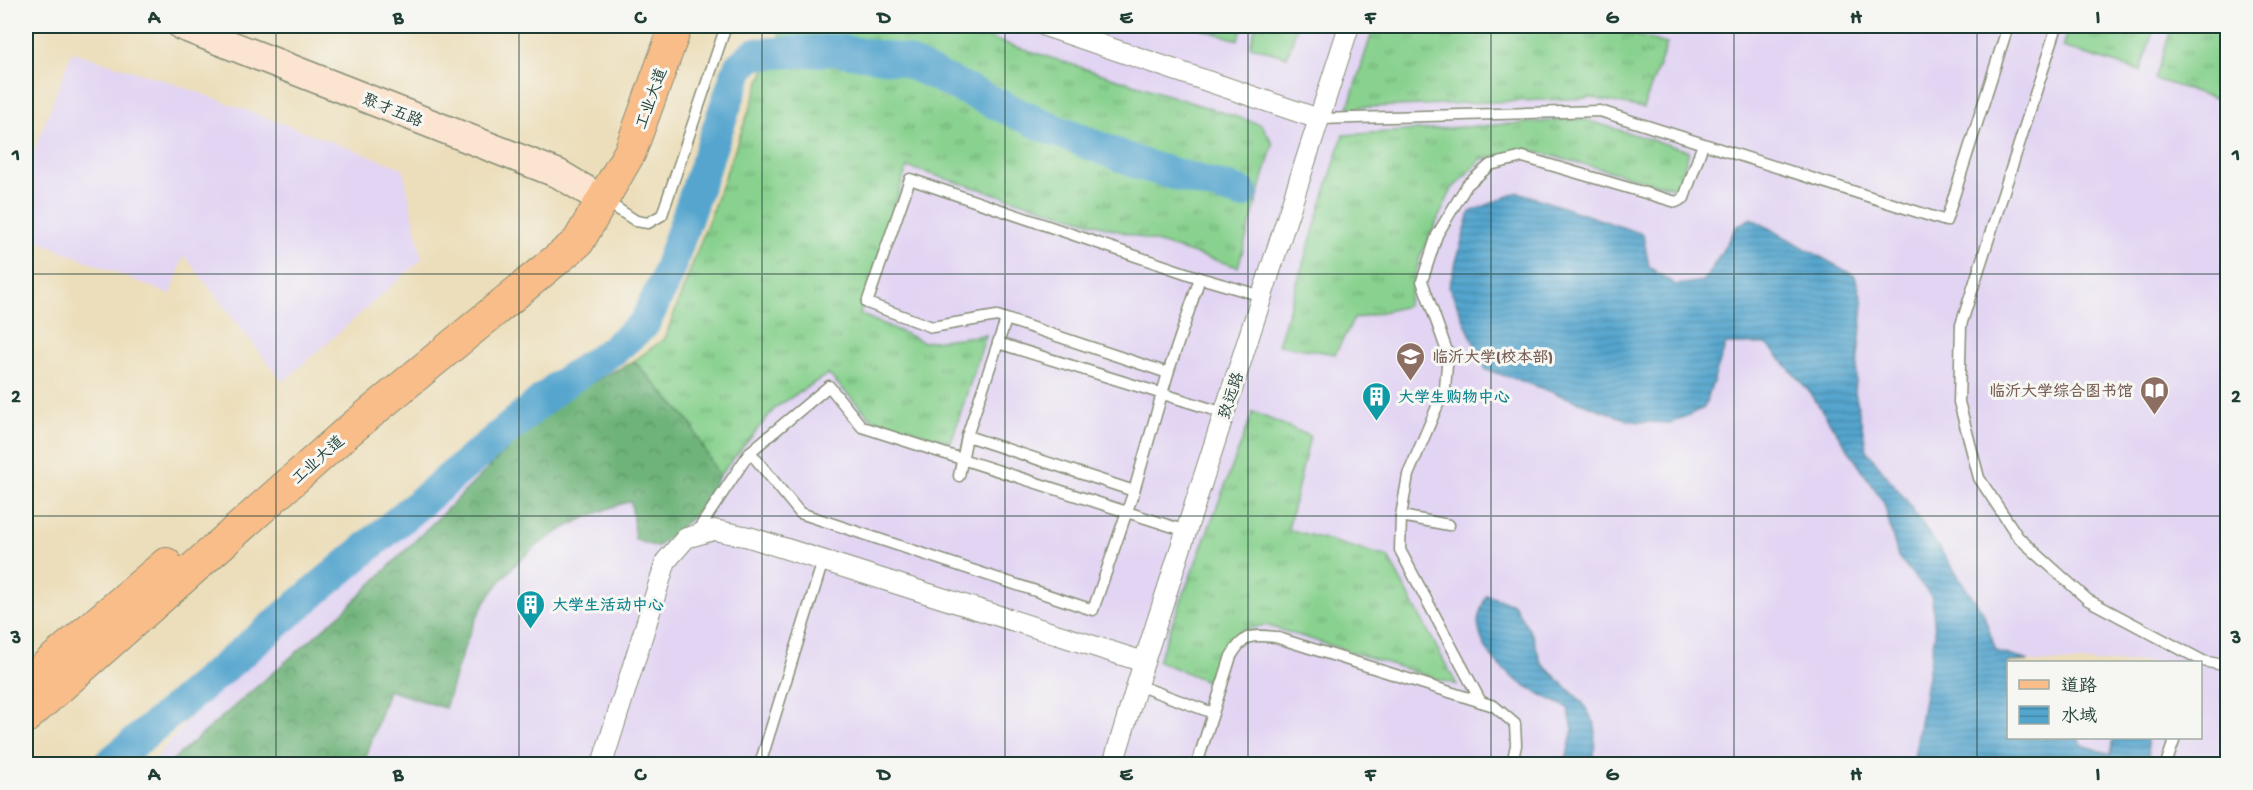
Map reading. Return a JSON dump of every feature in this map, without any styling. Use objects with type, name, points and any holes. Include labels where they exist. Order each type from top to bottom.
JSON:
[{"type":"main road","name":"工业大道","points":[[26,683],[602,199],[615,148],[659,26]]},
{"type":"main road","name":"工业大道","points":[[26,717],[346,433],[578,242],[630,152],[676,26]]},
{"type":"street","name":"聚才五路","points":[[182,26],[559,174],[602,199]]},
{"type":"street","points":[[1045,26],[1319,119]]},
{"type":"street","name":"致远路","points":[[1113,765],[1144,662],[1349,26]]},
{"type":"street","points":[[602,765],[666,561],[686,538],[714,530],[749,537],[1144,662]]},
{"type":"lane","points":[[602,199],[636,221],[648,223],[662,215],[726,26]]},
{"type":"lane","points":[[1319,119],[1600,111],[1946,221],[2008,26]]},
{"type":"lane","points":[[2057,26],[1961,325],[1959,402],[1979,478],[2018,537],[2088,600],[2197,661]]},
{"type":"lane","points":[[1481,702],[1400,550],[1401,516],[1408,476],[1445,388],[1448,354],[1422,281],[1437,235],[1467,185],[1490,165],[1523,157],[1676,202],[1684,198],[1703,144]]},
{"type":"lane","points":[[1168,374],[997,316],[932,327],[867,303],[910,179],[1200,278],[1262,296]]},
{"type":"lane","points":[[750,452],[800,513],[1093,610],[1134,491],[1168,374],[1200,278]]},
{"type":"lane","points":[[959,476],[968,436],[1006,320]]},
{"type":"lane","points":[[998,343],[1224,413]]},
{"type":"lane","points":[[694,536],[750,452],[829,386],[862,427],[1186,531]]},
{"type":"lane","points":[[968,436],[1134,491]]},
{"type":"lane","points":[[1401,516],[1449,525]]},
{"type":"lane","points":[[760,765],[824,561]]},
{"type":"lane","points":[[1197,765],[1231,656],[1240,641],[1255,634],[1275,637],[1494,706],[1515,724],[1516,745],[1512,765]]},
{"type":"lane","points":[[2202,664],[2228,666]]},
{"type":"lane","points":[[1137,685],[1213,713]]},
{"type":"lane","points":[[2166,765],[2174,740]]},
{"type":"shaded area","name":"临沂大学(校本部)","points":[[783,26],[2227,26],[2227,764],[150,764],[218,686],[556,401],[634,361],[665,338],[760,81]]},
{"type":"shaded area","points":[[72,52],[170,82],[403,168],[422,259],[283,382],[184,255],[171,295],[26,236],[26,172]]},
{"type":"green space","points":[[783,26],[951,26],[1262,125],[1273,144],[1238,267],[907,167],[860,314],[924,342],[986,335],[951,442],[871,418],[828,374],[776,407],[719,476],[689,421],[634,361],[665,338],[760,81]]},
{"type":"green space","points":[[1203,26],[1243,26],[1238,40],[1202,29]]},
{"type":"green space","points":[[1256,26],[1297,26],[1287,57],[1250,46]]},
{"type":"green space","points":[[1374,26],[1601,26],[1667,44],[1643,108],[1592,98],[1348,108]]},
{"type":"green space","points":[[2069,26],[2155,26],[2140,71],[2062,47]]},
{"type":"green space","points":[[2172,26],[2227,26],[2227,102],[2155,79]]},
{"type":"green space","points":[[1583,119],[1689,151],[1678,189],[1526,149],[1482,159],[1452,189],[1420,257],[1407,306],[1354,319],[1335,354],[1278,345],[1343,135]]},
{"type":"green space","points":[[634,361],[689,421],[719,476],[698,512],[657,547],[635,540],[631,501],[586,517],[565,528],[527,554],[495,588],[482,608],[465,645],[445,708],[388,690],[364,764],[168,764],[346,609],[556,401]]},
{"type":"green space","points":[[1253,412],[1310,436],[1288,529],[1388,557],[1457,685],[1265,625],[1242,630],[1229,641],[1214,684],[1158,661]]},
{"type":"water","points":[[1518,192],[1643,234],[1649,267],[1676,285],[1704,281],[1737,226],[1751,218],[1855,276],[1863,303],[1855,392],[1867,451],[1906,500],[1983,612],[1996,651],[2029,661],[2007,661],[2007,739],[2079,739],[2082,745],[2111,754],[2114,739],[2146,739],[2151,764],[1913,764],[1935,633],[1932,597],[1898,557],[1884,503],[1809,391],[1767,344],[1726,344],[1704,408],[1671,423],[1631,421],[1486,370],[1449,287],[1470,212]]},
{"type":"water","points":[[1486,595],[1513,604],[1533,636],[1541,663],[1582,702],[1595,724],[1594,764],[1565,764],[1573,729],[1568,708],[1525,686],[1499,665],[1488,652],[1481,638],[1478,622]]},
{"type":"waterway","points":[[109,764],[559,386],[612,351],[644,324],[665,281],[739,67],[754,54],[837,50],[903,60],[1042,125],[1143,165],[1242,193]]},
{"type":"place","name":"临沂大学(校本部)","points":[[1411,382]]},
{"type":"place","name":"临沂大学综合图书馆","points":[[2154,416]]},
{"type":"place","name":"大学生购物中心","points":[[1377,422]]},
{"type":"place","name":"大学生活动中心","points":[[531,630]]}]
